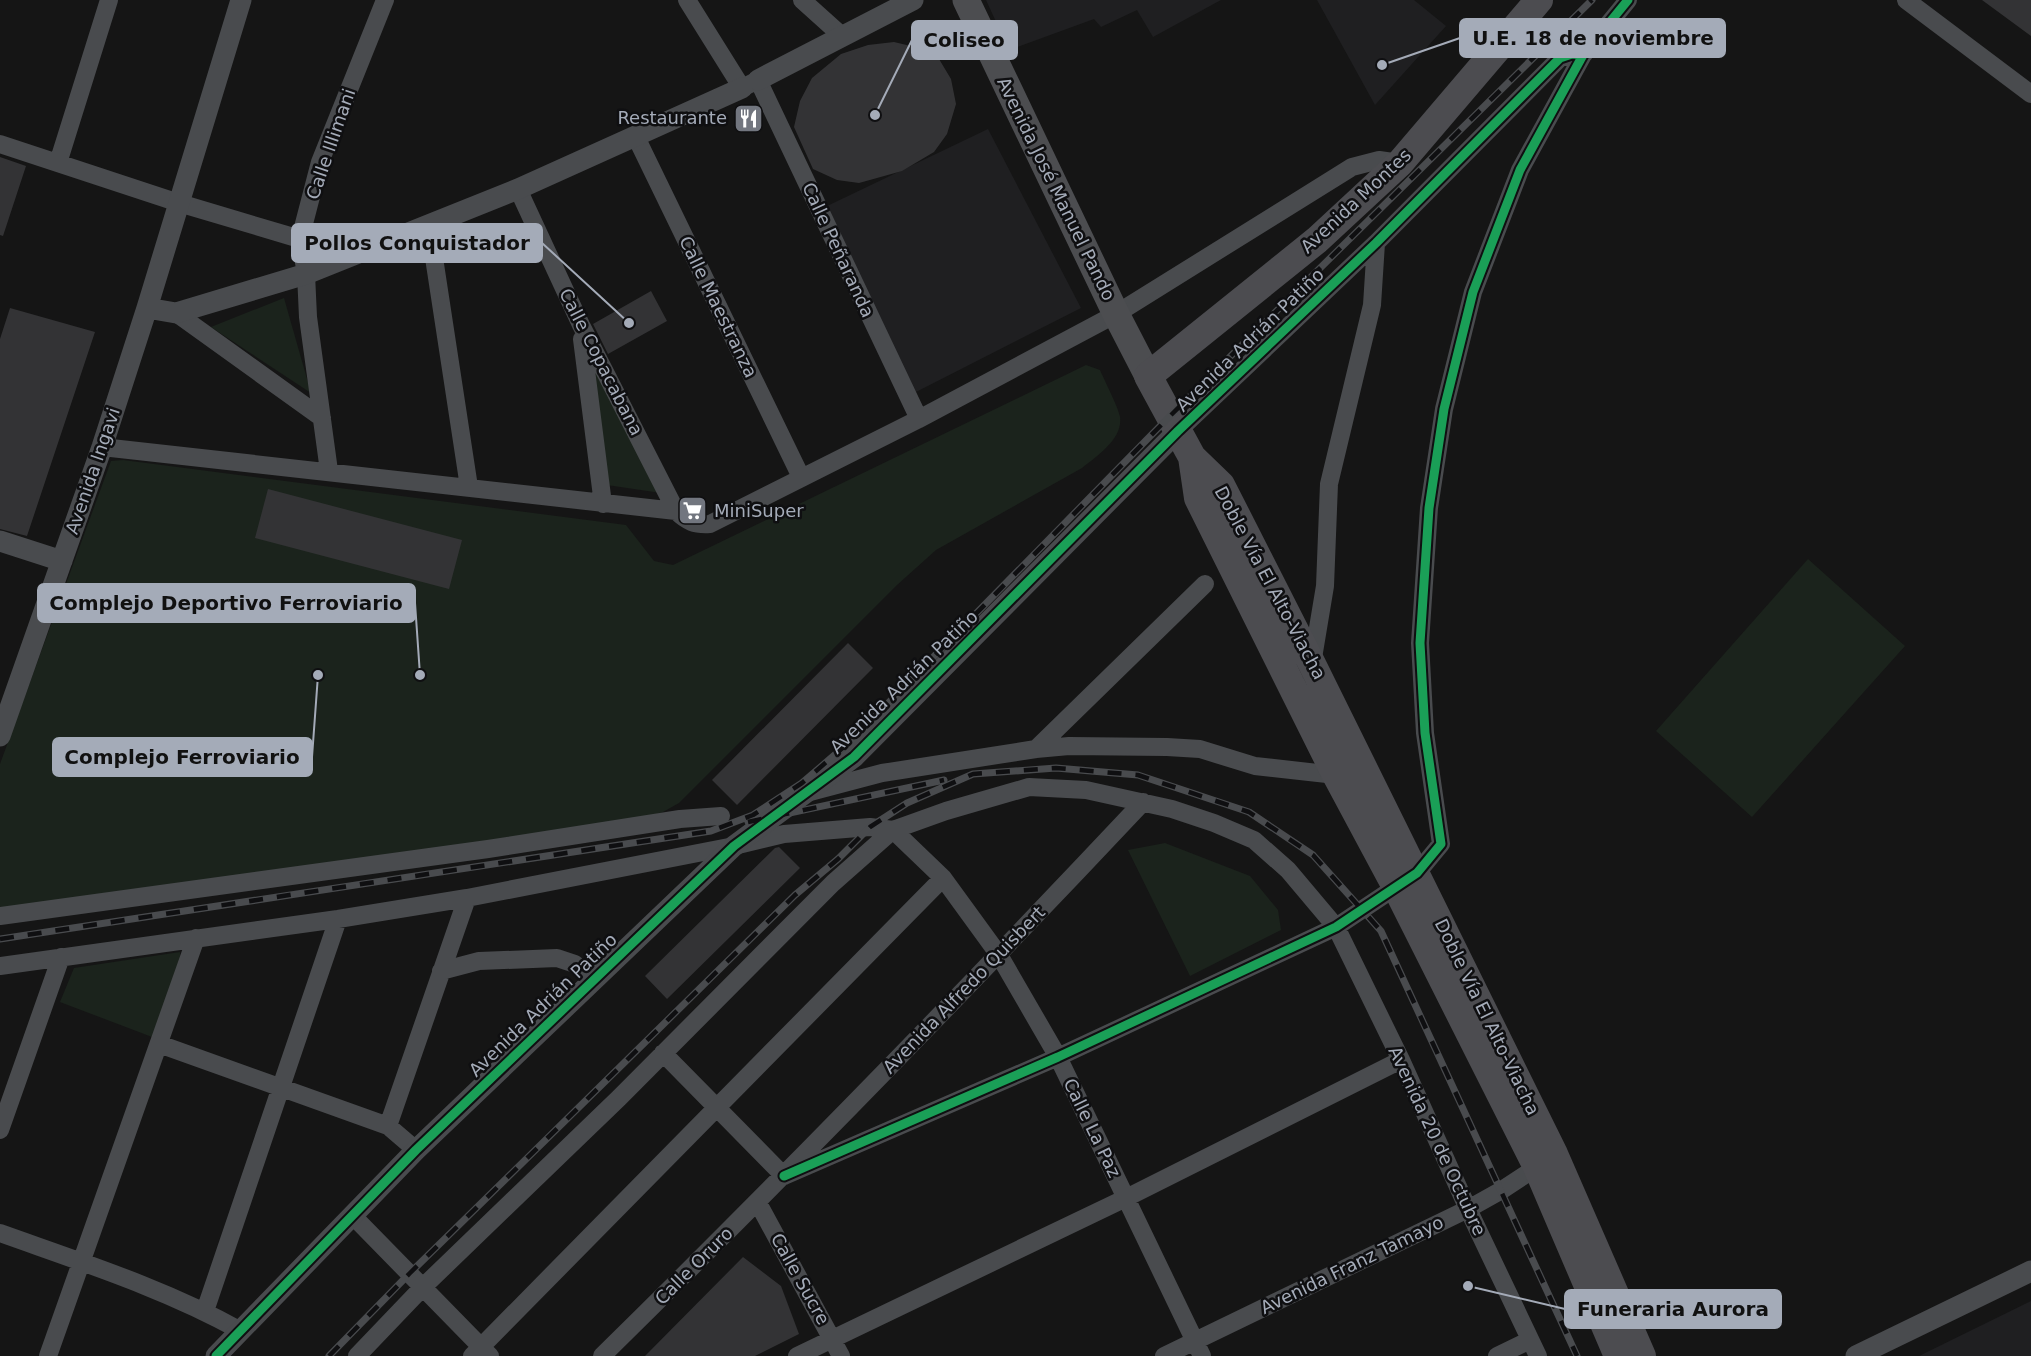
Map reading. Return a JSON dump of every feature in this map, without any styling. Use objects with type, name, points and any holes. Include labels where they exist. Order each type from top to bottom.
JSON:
[{"type":"highway","name":"Avenida Montes","points":[[1148,376],[1317,240],[1400,164],[1539,0]]},
{"type":"highway","points":[[1148,376],[1192,457]]},
{"type":"highway","name":"Doble Vía El Alto-Viacha","points":[[1192,457],[1198,498],[1336,775],[1406,880],[1554,1154],[1642,1356]]},
{"type":"highway","name":"Doble Vía El Alto-Viacha","points":[[1192,457],[1221,485],[1312,664],[1406,880],[1537,1167],[1618,1356]]},
{"type":"main road","name":"Avenida José Manuel Pando","points":[[966,0],[1148,376]]},
{"type":"street","points":[[58,163],[108,0]]},
{"type":"street","name":"Avenida Ingavi","points":[[0,736],[102,447],[241,0]]},
{"type":"street","name":"Calle Illimani","points":[[329,471],[300,240],[320,162],[385,0]]},
{"type":"street","name":"Calle Peñaranda","points":[[687,0],[750,84],[919,419]]},
{"type":"street","points":[[802,0],[842,36]]},
{"type":"street","points":[[176,313],[306,274],[518,189],[750,84],[913,0]]},
{"type":"street","points":[[663,1053],[784,1176],[1058,1057],[1336,927],[1406,880],[1441,844],[1425,733],[1420,643],[1429,508],[1444,409],[1473,292],[1520,170],[1583,55],[1628,0]]},
{"type":"street","points":[[1906,0],[2031,94]]},
{"type":"street","name":"Avenida Adrián Patiño","points":[[216,1356],[416,1150],[735,846],[854,757],[1178,431],[1377,243],[1560,58],[1572,54],[1583,55]]},
{"type":"street","name":"Calle Maestranza","points":[[636,137],[801,477]]},
{"type":"street","points":[[0,144],[300,240]]},
{"type":"street","points":[[801,477],[919,419],[1116,314],[1352,167],[1379,160],[1400,164]]},
{"type":"street","name":"Calle Copacabana","points":[[518,189],[581,325],[676,511],[684,519],[696,525],[710,524],[801,477]]},
{"type":"street","points":[[429,225],[469,487]]},
{"type":"street","points":[[1312,664],[1324,586],[1329,484],[1372,305],[1377,243]]},
{"type":"street","points":[[147,308],[176,313],[322,418]]},
{"type":"street","points":[[581,325],[603,504]]},
{"type":"street","points":[[102,447],[676,511]]},
{"type":"street","points":[[0,541],[62,561]]},
{"type":"street","points":[[1036,749],[1205,584]]},
{"type":"street","points":[[805,793],[882,773],[1069,746],[1200,749],[1255,766],[1336,775]]},
{"type":"street","name":"Avenida 20 de Octubre","points":[[893,830],[946,811],[1029,787],[1086,790],[1143,802],[1214,823],[1254,840],[1288,870],[1336,927],[1401,1060],[1467,1209],[1534,1348]]},
{"type":"street","name":"Avenida Alfredo Quisbert","points":[[784,1176],[999,955],[1143,802]]},
{"type":"street","points":[[0,916],[488,849],[680,819],[721,816]]},
{"type":"street","points":[[0,966],[338,919],[467,898],[735,846],[784,834],[870,827],[893,830]]},
{"type":"street","points":[[357,1356],[423,1287],[833,883],[893,830]]},
{"type":"street","name":"Calle La Paz","points":[[893,830],[943,878],[999,955],[1058,1057],[1198,1348]]},
{"type":"street","points":[[352,1215],[423,1287],[481,1353],[943,878]]},
{"type":"street","points":[[388,1126],[467,898]]},
{"type":"street","points":[[204,1311],[338,919]]},
{"type":"street","points":[[48,1356],[196,938]]},
{"type":"street","points":[[0,1130],[61,957]]},
{"type":"street","points":[[441,971],[479,961],[556,958],[575,964],[592,981]]},
{"type":"street","points":[[159,1044],[388,1126],[416,1150]]},
{"type":"street","points":[[797,1356],[1126,1198],[1401,1060]]},
{"type":"street","name":"Avenida Franz Tamayo","points":[[1164,1356],[1198,1348],[1467,1209],[1537,1167]]},
{"type":"street","name":"Calle Oruro","points":[[602,1356],[784,1176]]},
{"type":"street","name":"Calle Sucre","points":[[758,1203],[841,1356]]},
{"type":"street","points":[[0,1233],[82,1262],[204,1311],[241,1331]]},
{"type":"street","points":[[1856,1356],[2031,1270]]},
{"type":"street","points":[[1497,1356],[1534,1348]]},
{"type":"shaded area","points":[[986,0],[1221,0],[1153,37],[1137,10],[1101,27],[1094,19],[1009,50]]},
{"type":"shaded area","points":[[1317,0],[1414,0],[1446,26],[1375,105]]},
{"type":"shaded area","points":[[988,129],[1081,308],[914,393],[823,208]]},
{"type":"shaded area","points":[[284,298],[311,393],[211,327]]},
{"type":"shaded area","points":[[588,355],[661,493],[607,485]]},
{"type":"shaded area","points":[[1086,365],[1100,370],[1119,412],[1120,425],[1108,446],[1082,468],[936,550],[897,585],[679,803],[663,812],[642,818],[0,916],[0,764],[111,461],[123,460],[626,525],[654,561],[673,565]]},
{"type":"shaded area","points":[[1808,559],[1905,646],[1752,817],[1656,731]]},
{"type":"shaded area","points":[[1165,843],[1250,876],[1278,910],[1281,930],[1190,976],[1128,850]]},
{"type":"shaded area","points":[[180,952],[180,964],[152,1037],[60,1002],[74,968]]},
{"type":"shaded area","points":[[2031,1301],[2031,1356],[1919,1356]]},
{"type":"building","points":[[1982,0],[2031,0],[2031,36]]},
{"type":"building","points":[[894,42],[915,47],[939,59],[951,79],[956,104],[947,134],[934,152],[902,171],[859,183],[837,180],[813,169],[794,127],[800,101],[812,78],[841,54],[868,45]]},
{"type":"building","points":[[0,157],[26,166],[3,236],[0,235]]},
{"type":"building","points":[[651,291],[667,321],[608,354],[593,324]]},
{"type":"building","points":[[10,308],[95,332],[27,536],[0,529],[0,339]]},
{"type":"building","points":[[268,489],[462,540],[449,589],[255,538]]},
{"type":"building","points":[[848,643],[873,668],[737,805],[712,780]]},
{"type":"building","points":[[779,847],[800,868],[667,999],[645,976],[775,848]]},
{"type":"building","points":[[743,1257],[781,1286],[799,1334],[755,1356],[645,1356]]},
{"type":"railway","points":[[0,939],[711,831],[753,815],[802,783],[852,740],[1170,416],[1592,0]]},
{"type":"railway","points":[[329,1356],[410,1273],[795,895],[838,859],[870,827],[907,803],[973,774],[1056,768],[1138,775],[1249,812],[1313,855],[1381,931],[1577,1356]]},
{"type":"railway","points":[[748,822],[944,780]]},
{"type":"cycle path","points":[[784,1176],[1058,1057],[1336,927],[1417,873],[1441,844],[1425,733],[1420,643],[1429,508],[1444,409],[1473,292],[1520,170],[1583,55],[1628,0]]},
{"type":"cycle path","points":[[216,1356],[416,1150],[734,846],[854,757],[1178,431],[1376,243],[1560,58],[1572,54],[1583,55]]},
{"type":"place","name":"U.E. 18 de noviembre","points":[[1382,65]]},
{"type":"place","name":"Coliseo","points":[[875,115]]},
{"type":"place","name":"Restaurante","points":[[748,118]]},
{"type":"place","name":"Pollos Conquistador","points":[[629,323]]},
{"type":"place","name":"MiniSuper","points":[[693,511]]},
{"type":"place","name":"Complejo Ferroviario","points":[[318,675]]},
{"type":"place","name":"Complejo Deportivo Ferroviario","points":[[420,675]]},
{"type":"place","name":"Funeraria Aurora","points":[[1468,1286]]}]
